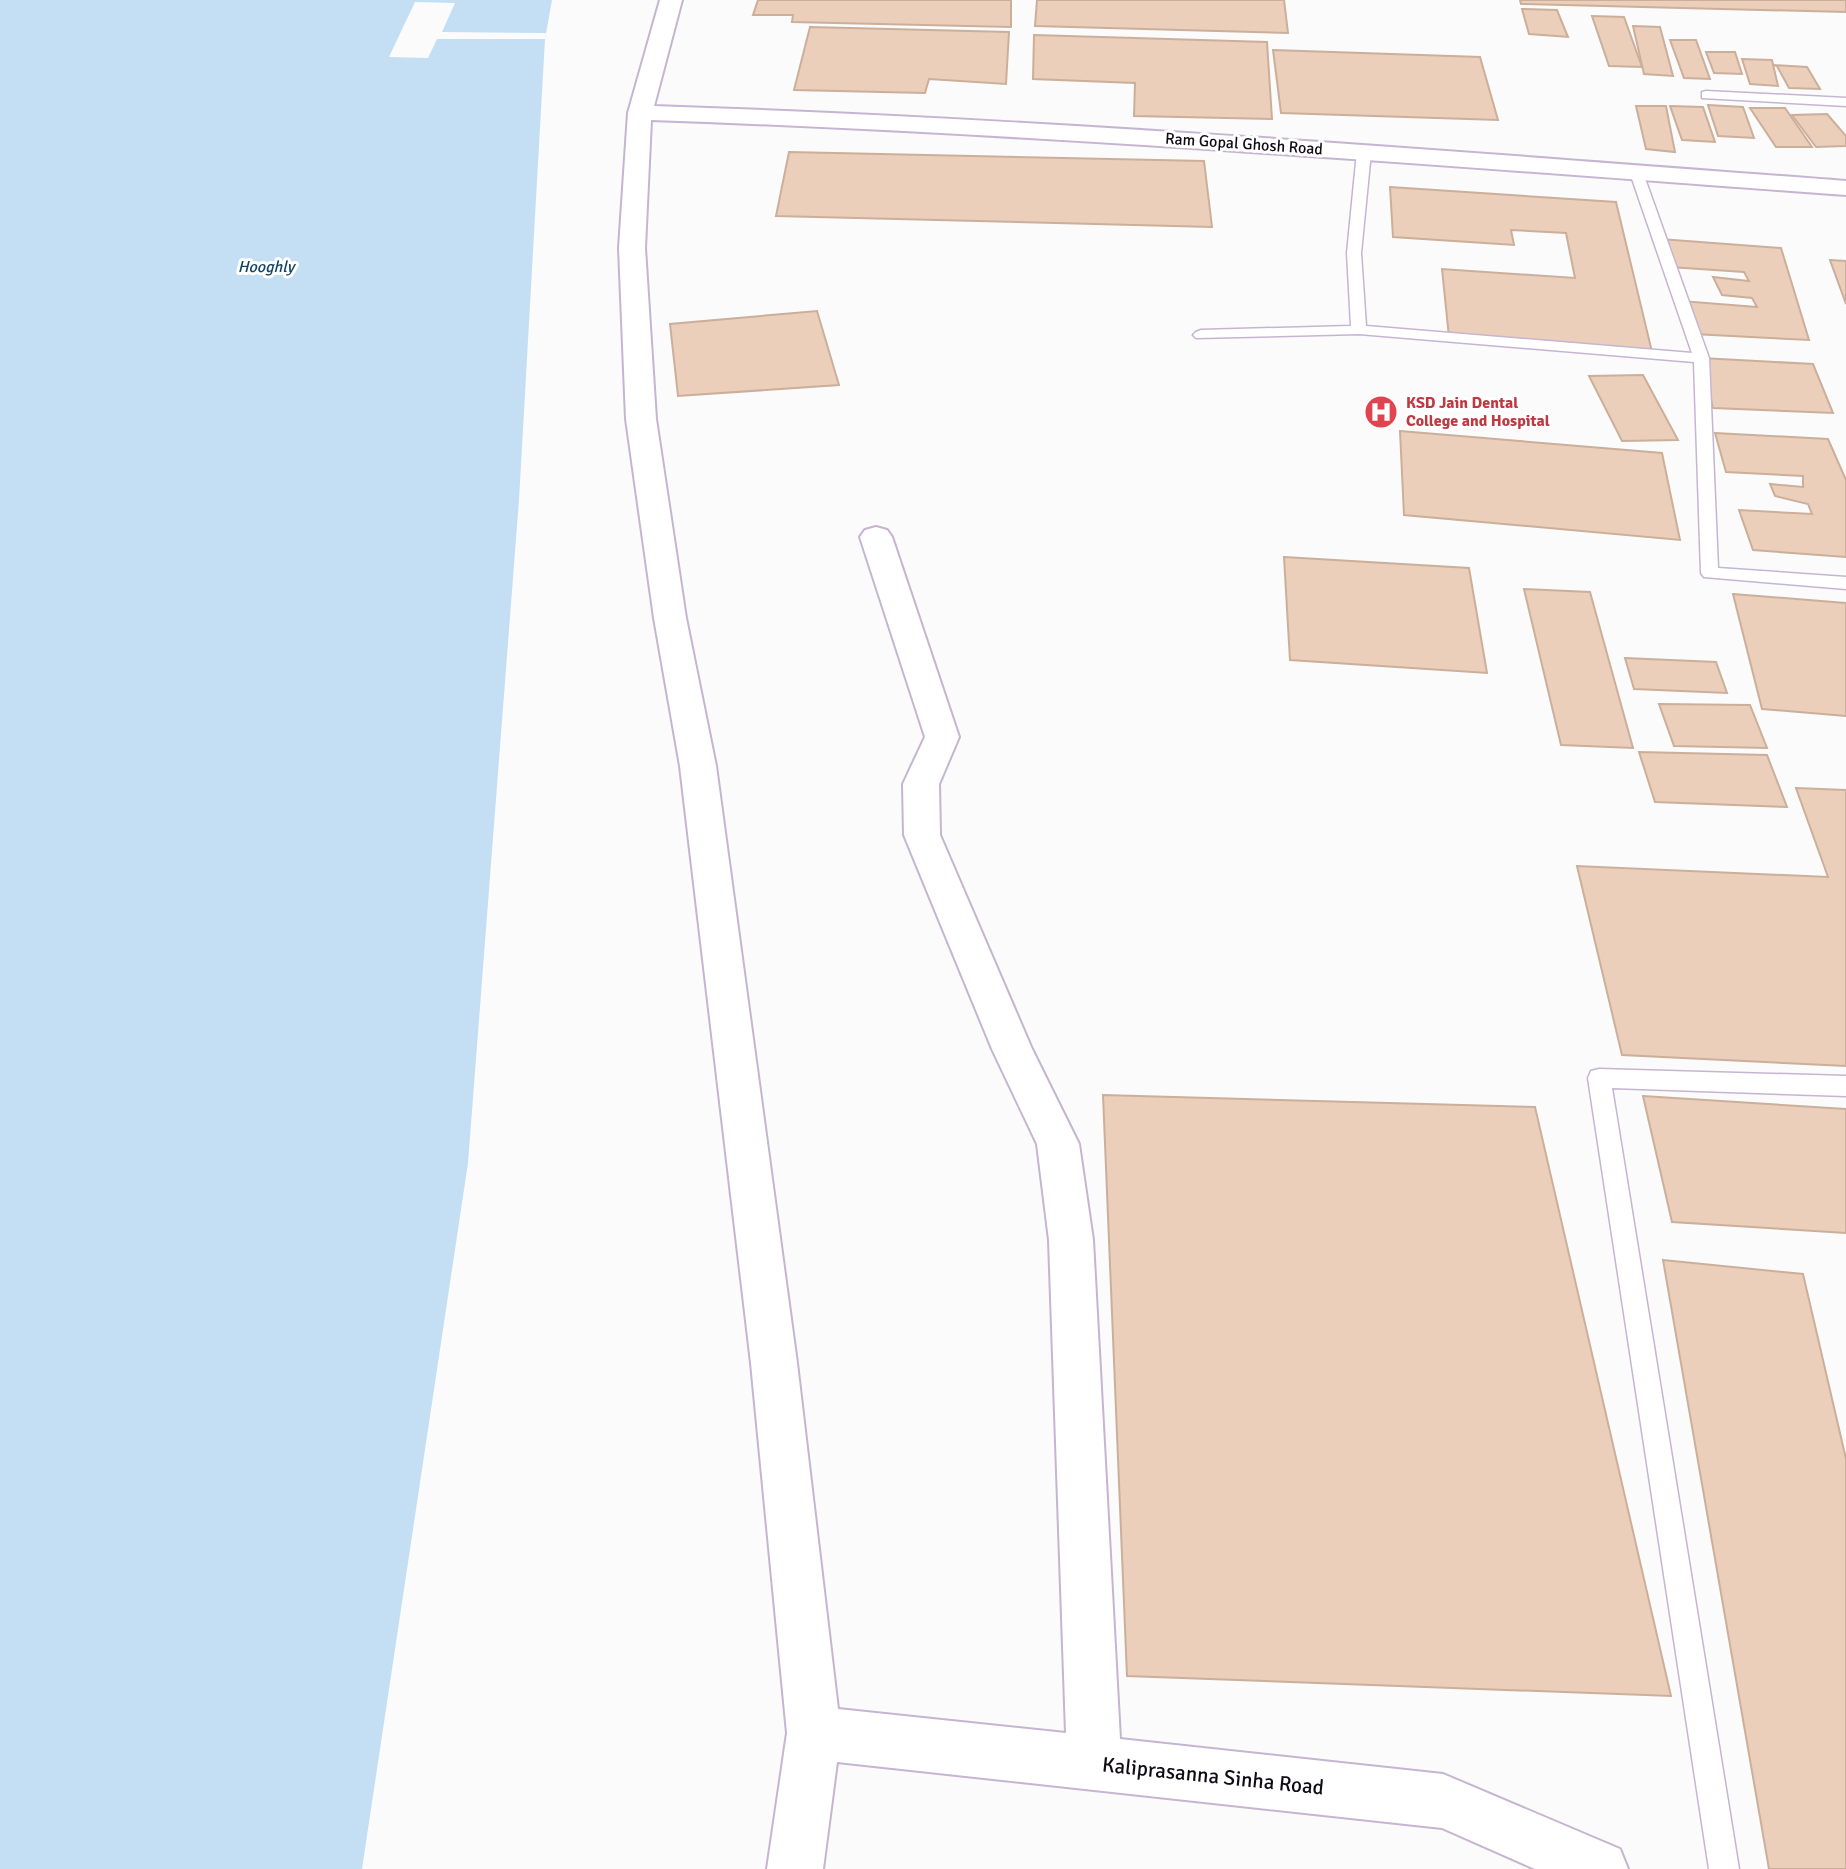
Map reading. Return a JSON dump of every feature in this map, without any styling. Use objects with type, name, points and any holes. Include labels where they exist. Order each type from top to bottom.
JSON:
[{"type":"street","points":[[671,0],[640,113],[632,248],[641,419],[670,618],[698,766],[774,1363],[814,1733],[795,1869]]},
{"type":"street","name":"Ram Gopal Ghosh Road","points":[[640,113],[885,121],[1364,152],[1846,188]]},
{"type":"street","points":[[876,537],[942,737],[921,784],[922,835],[1012,1049],[1058,1144],[1071,1240],[1094,1762]]},
{"type":"street","name":"Kaliprasanna Sinha Road","points":[[814,1733],[1443,1801],[1600,1869]]},
{"type":"lane","points":[[1706,95],[1846,102]]},
{"type":"lane","points":[[1359,330],[1354,253],[1364,152]]},
{"type":"lane","points":[[1637,173],[1701,358],[1710,573],[1846,583]]},
{"type":"lane","points":[[1201,335],[1359,330],[1701,358]]},
{"type":"lane","points":[[1724,1869],[1599,1078],[1846,1086]]},
{"type":"water","name":"Hooghly","points":[[0,0],[552,0],[545,39],[519,500],[468,1163],[362,1869],[0,1869]]},
{"type":"pier","points":[[415,2],[455,3],[442,32],[546,33],[545,39],[437,39],[428,58],[389,57]]},
{"type":"building","points":[[758,0],[1011,0],[1011,27],[792,22],[793,15],[753,15]]},
{"type":"building","points":[[1037,0],[1284,0],[1288,33],[1035,26]]},
{"type":"building","points":[[1520,0],[1846,0],[1846,12],[1521,4]]},
{"type":"building","points":[[1522,9],[1557,10],[1568,37],[1529,34]]},
{"type":"building","points":[[1592,16],[1624,17],[1642,67],[1609,66]]},
{"type":"building","points":[[1633,26],[1660,27],[1673,76],[1644,74]]},
{"type":"building","points":[[810,27],[1009,32],[1006,84],[929,79],[925,93],[794,90]]},
{"type":"building","points":[[1034,35],[1267,42],[1272,119],[1134,116],[1135,83],[1033,79]]},
{"type":"building","points":[[1670,40],[1696,40],[1710,79],[1684,78]]},
{"type":"building","points":[[1273,50],[1480,57],[1498,120],[1281,113]]},
{"type":"building","points":[[1706,52],[1735,52],[1742,74],[1714,73]]},
{"type":"building","points":[[1742,59],[1772,60],[1778,86],[1750,84]]},
{"type":"building","points":[[1773,65],[1807,67],[1820,89],[1789,88],[1777,66]]},
{"type":"building","points":[[1708,105],[1743,107],[1754,138],[1718,136]]},
{"type":"building","points":[[1636,106],[1666,106],[1675,152],[1646,149]]},
{"type":"building","points":[[1670,106],[1703,107],[1715,142],[1682,140]]},
{"type":"building","points":[[1750,108],[1785,108],[1812,147],[1776,147]]},
{"type":"building","points":[[1827,114],[1846,136],[1846,146],[1816,147],[1792,115]]},
{"type":"building","points":[[789,152],[1204,161],[1212,227],[776,216]]},
{"type":"building","points":[[1390,187],[1616,202],[1652,352],[1449,337],[1442,269],[1575,278],[1566,233],[1511,230],[1514,245],[1393,237]]},
{"type":"building","points":[[1660,239],[1781,248],[1809,340],[1693,334],[1682,301],[1757,307],[1752,298],[1722,295],[1713,277],[1749,281],[1744,272],[1670,267]]},
{"type":"building","points":[[1830,260],[1846,261],[1846,304]]},
{"type":"building","points":[[817,311],[839,385],[678,396],[670,324]]},
{"type":"building","points":[[1701,358],[1813,364],[1833,413],[1713,408]]},
{"type":"building","points":[[1643,375],[1678,440],[1622,441],[1589,376]]},
{"type":"building","points":[[1400,431],[1662,453],[1680,540],[1404,515]]},
{"type":"building","points":[[1715,433],[1828,439],[1846,480],[1846,557],[1753,550],[1739,510],[1812,514],[1808,504],[1775,496],[1770,484],[1803,487],[1803,476],[1726,472]]},
{"type":"building","points":[[1284,557],[1469,568],[1487,673],[1290,660]]},
{"type":"building","points":[[1524,589],[1590,592],[1633,748],[1561,745]]},
{"type":"building","points":[[1733,594],[1846,603],[1846,716],[1762,709]]},
{"type":"building","points":[[1625,658],[1716,662],[1727,693],[1634,689]]},
{"type":"building","points":[[1659,704],[1750,705],[1767,748],[1674,746]]},
{"type":"building","points":[[1639,752],[1767,755],[1787,807],[1655,802]]},
{"type":"building","points":[[1796,788],[1846,790],[1846,1066],[1622,1055],[1577,866],[1828,877]]},
{"type":"building","points":[[1103,1095],[1535,1107],[1671,1696],[1127,1676]]},
{"type":"building","points":[[1643,1096],[1846,1109],[1846,1233],[1672,1222]]},
{"type":"building","points":[[1663,1260],[1803,1274],[1846,1459],[1846,1869],[1769,1869]]},
{"type":"place","name":"KSD Jain Dental College and Hospital","points":[[1381,412]]}]
